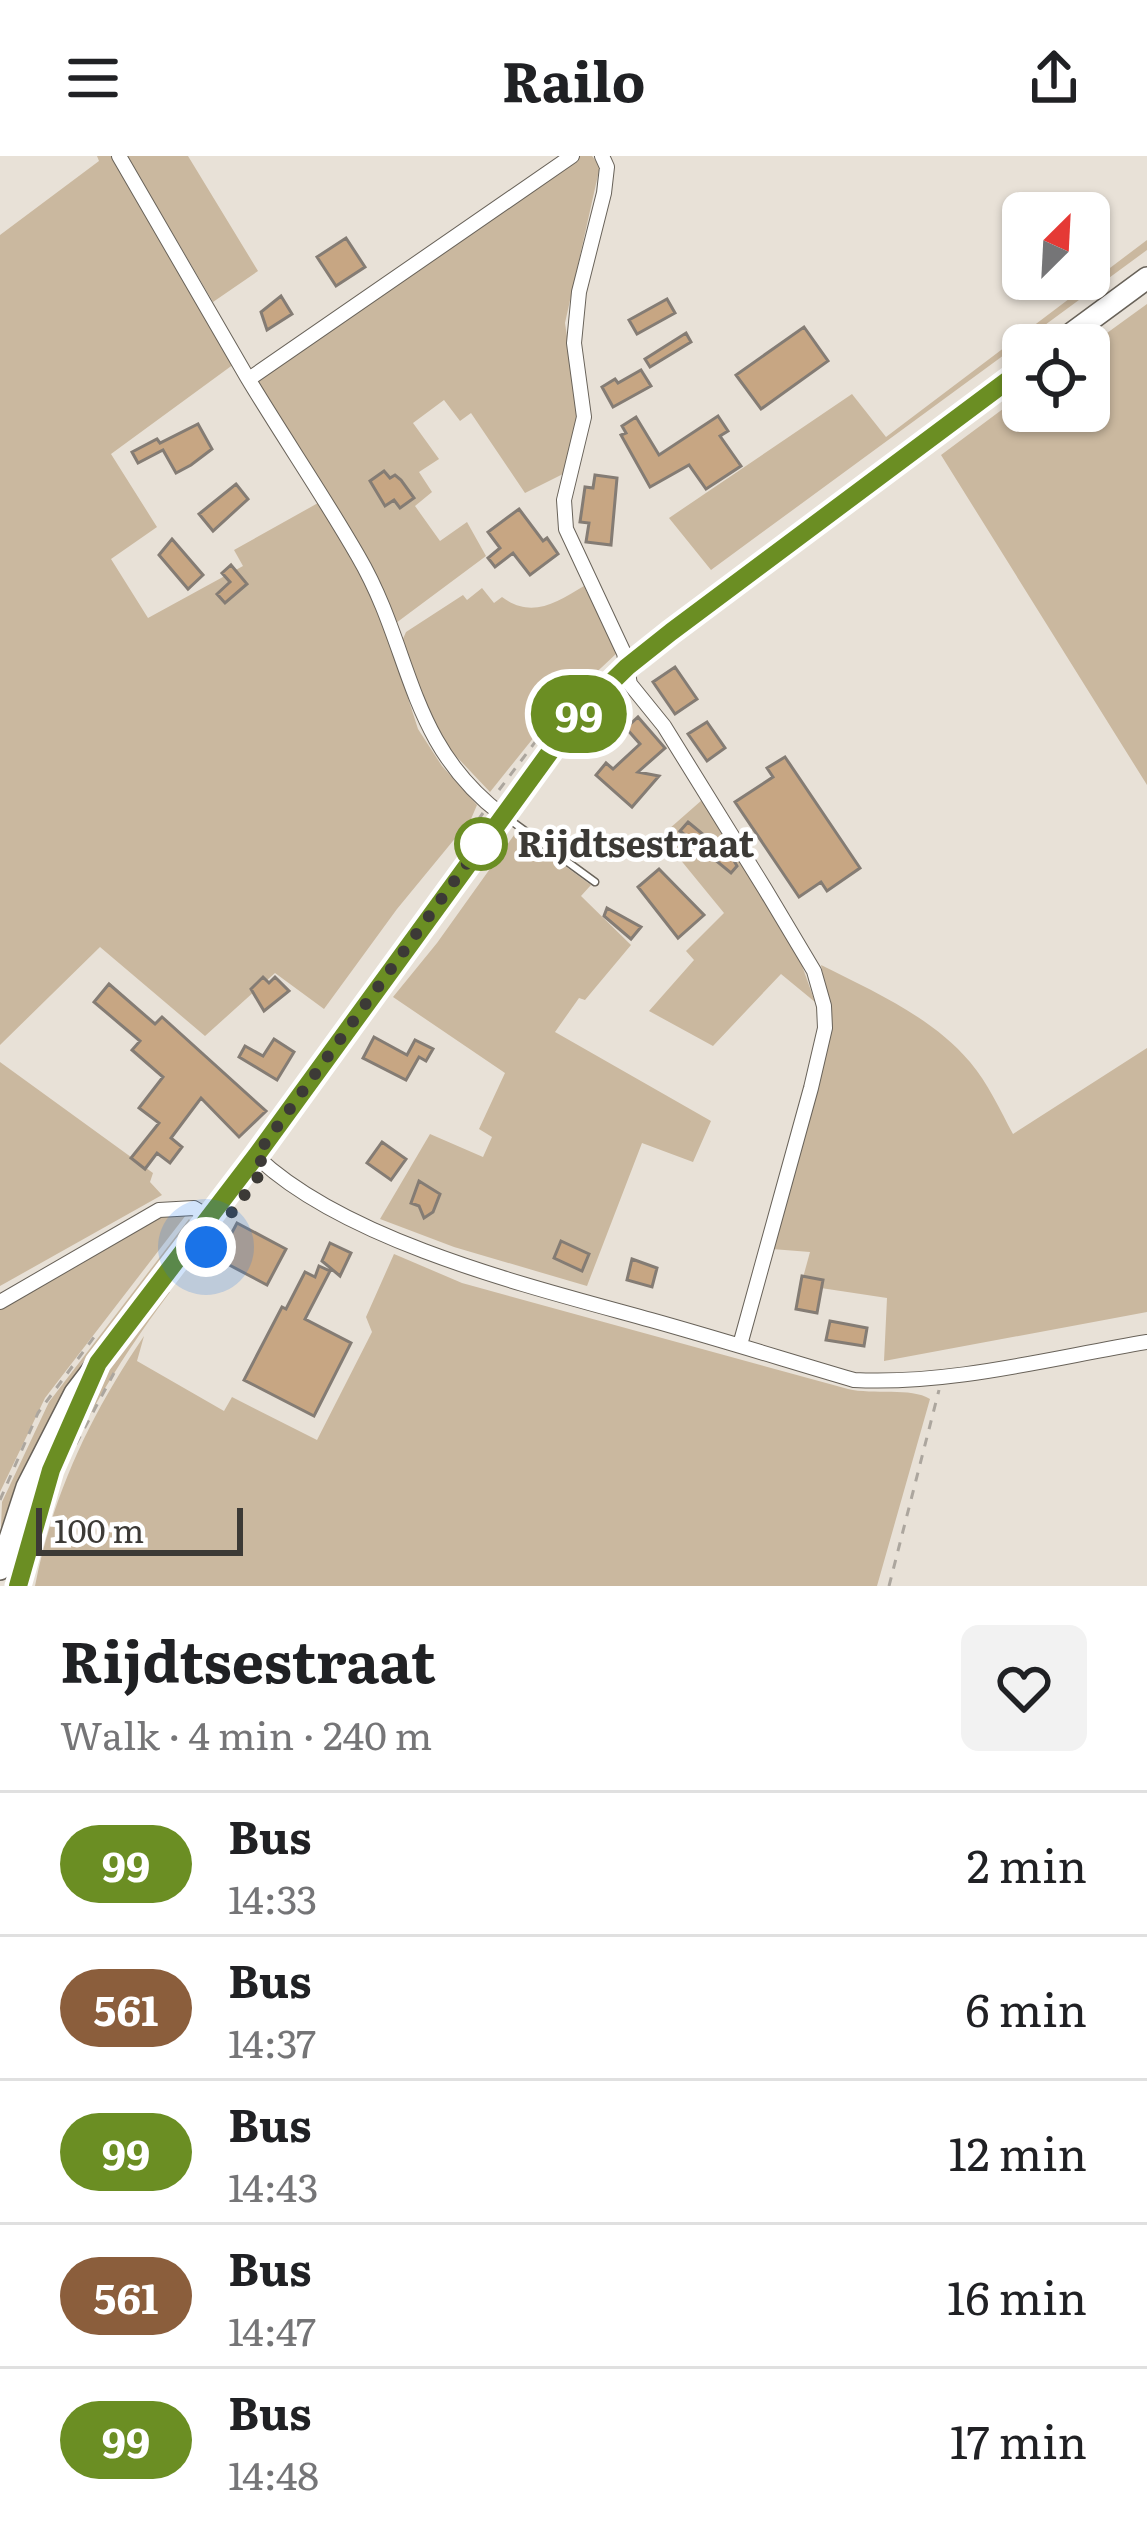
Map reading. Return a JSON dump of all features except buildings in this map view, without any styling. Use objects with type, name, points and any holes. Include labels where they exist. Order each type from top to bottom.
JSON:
[{"type":"main road","points":[[1085,324],[1147,278]]},
{"type":"main road","points":[[17,1586],[51,1470],[106,1367],[209,1216],[574,719],[627,667],[1002,385]]},
{"type":"main road","points":[[0,1569],[44,1449],[75,1393],[106,1367]]},
{"type":"street","points":[[119,156],[248,379],[361,560],[388,617],[415,701],[435,743],[478,795],[502,814]]},
{"type":"street","points":[[248,379],[572,156]]},
{"type":"street","points":[[602,156],[607,167],[604,193],[579,292],[574,343],[584,417],[564,500],[566,530],[627,667],[630,684],[664,726],[814,971],[824,1006],[825,1028],[811,1088],[740,1345]]},
{"type":"street","points":[[256,1156],[342,1215],[399,1240],[548,1292],[854,1380],[891,1382],[942,1376],[1147,1342]]},
{"type":"street","points":[[0,1302],[159,1210],[194,1208],[209,1216]]},
{"type":"lane","points":[[502,814],[595,882]]},
{"type":"path","points":[[74,1449],[106,1367]]},
{"type":"path","points":[[889,1586],[942,1376]]},
{"type":"shaded area","points":[[97,156],[114,156],[234,364],[111,454],[157,527],[111,559],[148,618],[243,566],[234,550],[318,503],[358,567],[383,620],[418,729],[442,766],[477,805],[471,819],[324,1009],[275,973],[205,1036],[100,947],[0,1045],[0,235],[99,161]]},
{"type":"shaded area","points":[[127,156],[188,156],[258,271],[213,302]]},
{"type":"shaded area","points":[[572,156],[592,156],[600,166],[565,323],[578,411],[567,472],[525,493],[471,413],[460,421],[444,400],[413,423],[439,459],[419,472],[432,492],[415,506],[440,541],[467,522],[486,556],[396,623],[364,552],[257,380]]},
{"type":"shaded area","points":[[1147,240],[1147,250],[1110,277],[1110,268]]},
{"type":"shaded area","points":[[1068,300],[1079,300],[1046,324],[1036,324]]},
{"type":"shaded area","points":[[1147,304],[1147,785],[941,455],[1002,410],[1002,432],[1110,432],[1110,331]]},
{"type":"shaded area","points":[[1002,349],[1002,356],[711,570],[669,518],[852,394],[886,437]]},
{"type":"shaded area","points":[[584,586],[617,653],[555,711],[490,792],[436,735],[402,641],[406,632],[482,588],[494,603],[502,597],[533,608]]},
{"type":"shaded area","points":[[702,800],[800,960],[815,1002],[781,974],[713,1046],[649,1011],[694,960],[686,951],[724,913],[661,836]]},
{"type":"shaded area","points":[[517,831],[591,885],[581,896],[631,945],[585,1000],[579,998],[555,1032],[711,1121],[693,1162],[642,1143],[587,1286],[454,1247],[380,1219],[430,1134],[483,1157],[492,1137],[479,1129],[505,1073],[393,997]]},
{"type":"shaded area","points":[[821,965],[901,1006],[955,1046],[982,1079],[1013,1134],[1147,1048],[1147,1312],[884,1361],[887,1298],[801,1285],[810,1252],[772,1249],[831,1017]]},
{"type":"shaded area","points":[[0,1062],[153,1173],[150,1182],[162,1195],[0,1286]]},
{"type":"shaded area","points":[[186,1215],[45,1398],[0,1492],[0,1308],[150,1217]]},
{"type":"shaded area","points":[[189,1219],[192,1223],[96,1352],[0,1553],[2,1502],[49,1402]]},
{"type":"shaded area","points":[[394,1254],[462,1283],[848,1389],[913,1393],[930,1399],[877,1586],[35,1586],[52,1519],[76,1455],[144,1336],[137,1361],[224,1411],[232,1397],[317,1440],[372,1332],[366,1317]]},
{"type":"shaded area","points":[[162,1292],[170,1292],[122,1361],[82,1431],[50,1505],[28,1586],[22,1586],[72,1429],[107,1368]]},
{"type":"bus line","name":"99","points":[[18,1586],[34,1516],[98,1363],[256,1156],[574,719],[671,632],[1002,385]]},
{"type":"place","name":"Rijdtsestraat","points":[[481,844]]},
{"type":"route","points":[[206,1247],[266,1166],[256,1156],[481,844]]}]
